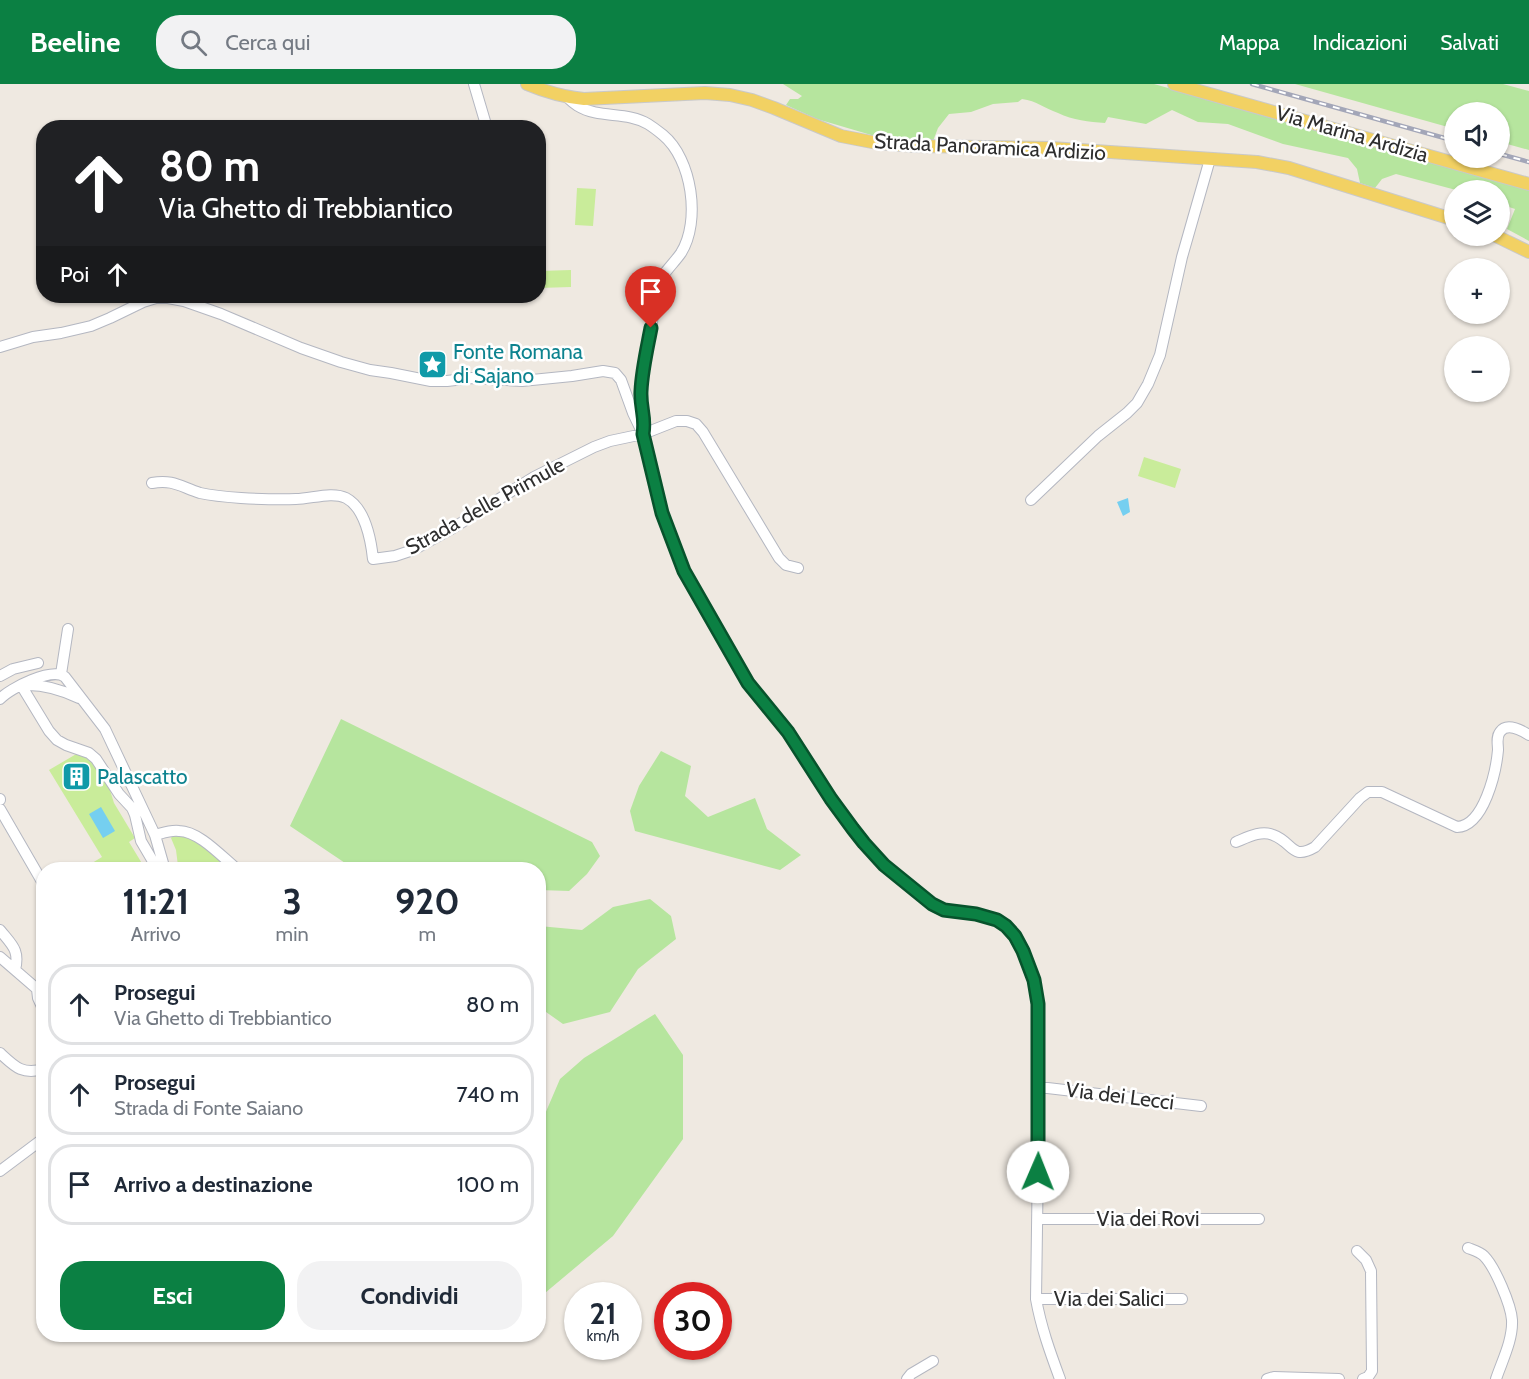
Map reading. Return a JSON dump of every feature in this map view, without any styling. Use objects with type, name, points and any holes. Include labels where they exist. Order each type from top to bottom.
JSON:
[{"type":"main road","name":"Strada Panoramica Ardizio","points":[[527,84],[568,98],[603,99],[705,93],[730,95],[774,108],[841,136],[876,143],[916,146],[1051,148],[1257,162],[1289,168],[1444,217]]},
{"type":"main road","name":"Via Marina Ardizia","points":[[1174,84],[1529,184]]},
{"type":"main road","points":[[1510,243],[1529,252]]},
{"type":"street","points":[[474,84],[485,120]]},
{"type":"street","points":[[568,98],[578,106],[590,111],[647,123],[665,137],[676,152],[686,174],[691,194],[692,222],[688,238],[655,291],[641,384],[645,422],[643,434]]},
{"type":"street","points":[[1031,500],[1098,436],[1127,413],[1137,403],[1148,384],[1160,355],[1182,257],[1210,159]]},
{"type":"street","points":[[0,347],[33,337],[91,326],[141,303]]},
{"type":"street","points":[[190,303],[341,362],[370,370],[431,381],[472,378],[522,381],[603,371],[615,373],[621,380],[643,434],[662,513],[684,571],[748,683],[788,732],[831,799],[864,843],[884,865],[932,904],[944,910],[976,914],[997,920],[1015,936],[1023,951],[1034,980],[1038,1004],[1036,1299],[1047,1345],[1060,1379]]},
{"type":"street","points":[[643,434],[676,421],[687,420],[696,424],[778,558],[786,566],[798,568]]},
{"type":"street","name":"Strada delle Primule","points":[[152,483],[171,482],[217,496],[296,499],[335,495],[344,497],[351,501],[359,512],[371,541],[373,559],[395,556],[413,550],[453,528],[534,477],[594,447],[643,434]]},
{"type":"street","points":[[68,629],[61,674],[105,729],[155,835],[163,862]]},
{"type":"street","points":[[0,676],[13,669],[38,663]]},
{"type":"street","points":[[0,699],[21,685],[49,674],[61,674]]},
{"type":"street","points":[[21,685],[51,687],[82,700]]},
{"type":"street","points":[[21,685],[57,740],[89,753],[96,759],[119,794],[132,808],[141,841],[153,862]]},
{"type":"street","points":[[1236,842],[1265,833],[1281,839],[1297,851],[1302,853],[1308,851],[1315,847],[1368,792],[1382,792],[1457,827],[1463,827],[1477,814],[1490,791],[1500,731],[1513,727],[1529,735]]},
{"type":"street","points":[[0,809],[36,871]]},
{"type":"street","points":[[155,835],[168,831],[193,834],[229,862]]},
{"type":"street","points":[[0,930],[14,947],[17,960],[15,970]]},
{"type":"street","points":[[0,957],[36,988]]},
{"type":"street","points":[[0,1053],[23,1071],[36,1071]]},
{"type":"street","name":"Via dei Lecci","points":[[1039,1087],[1201,1106]]},
{"type":"street","points":[[0,1172],[36,1144]]},
{"type":"street","name":"Via dei Rovi","points":[[1037,1219],[1259,1219]]},
{"type":"street","points":[[1468,1248],[1484,1255],[1500,1284],[1512,1321],[1509,1341],[1496,1379]]},
{"type":"street","points":[[1357,1251],[1366,1260],[1371,1271],[1372,1371],[1368,1377],[1363,1379]]},
{"type":"street","name":"Via dei Salici","points":[[1036,1299],[1182,1299]]},
{"type":"street","points":[[907,1379],[911,1374],[933,1361]]},
{"type":"street","points":[[1267,1379],[1274,1377],[1339,1379]]},
{"type":"green space","points":[[783,84],[1154,84],[1444,166],[1444,168],[1494,180],[1444,180],[1444,187],[1396,174],[1382,179],[1375,188],[1360,183],[1357,169],[1348,158],[1283,144],[1228,124],[1198,122],[1172,110],[1146,124],[1108,117],[1105,123],[1099,123],[1069,117],[1022,99],[1018,102],[993,104],[971,112],[949,114],[938,128],[933,141],[878,137],[817,119],[786,105],[790,99],[798,99],[802,96]]},
{"type":"green space","points":[[1295,84],[1503,84],[1529,91],[1529,150],[1510,145],[1510,102],[1444,102],[1444,126]]},
{"type":"green space","points":[[1510,185],[1529,190],[1529,241],[1510,231],[1510,222],[1515,209],[1510,207]]},
{"type":"green space","points":[[577,188],[596,189],[593,226],[575,225]]},
{"type":"green space","points":[[571,270],[571,287],[546,288],[546,271]]},
{"type":"green space","points":[[1144,457],[1181,469],[1175,488],[1138,476]]},
{"type":"green space","points":[[341,719],[592,842],[600,856],[587,874],[569,891],[546,890],[546,862],[344,862],[290,826]]},
{"type":"green space","points":[[661,751],[691,766],[685,796],[708,817],[755,798],[767,829],[801,855],[780,870],[635,831],[630,811],[639,786]]},
{"type":"green space","points":[[78,753],[91,760],[109,787],[114,803],[135,838],[129,842],[141,862],[94,862],[102,857],[49,770]]},
{"type":"green space","points":[[175,833],[189,835],[224,862],[178,862],[171,838]]},
{"type":"green space","points":[[650,899],[671,916],[676,939],[638,969],[610,1012],[563,1024],[546,1012],[546,927],[582,930],[613,907]]},
{"type":"green space","points":[[655,1014],[683,1055],[683,1139],[613,1236],[546,1292],[546,1112],[560,1079],[584,1058]]},
{"type":"water","points":[[1128,498],[1130,512],[1123,516],[1117,502]]},
{"type":"water","points":[[101,807],[115,831],[103,838],[89,814]]},
{"type":"railway","points":[[1252,84],[1444,138]]},
{"type":"railway","points":[[1510,157],[1529,162]]},
{"type":"place","name":"Fonte Romana di Sajano","points":[[432,364]]},
{"type":"place","name":"Palascatto","points":[[76,777]]},
{"type":"route","points":[[651,328],[641,384],[645,422],[643,434],[662,513],[684,571],[748,683],[788,732],[853,829],[884,865],[932,904],[944,910],[976,914],[997,920],[1015,936],[1023,951],[1034,980],[1038,1004],[1038,1172]]}]
